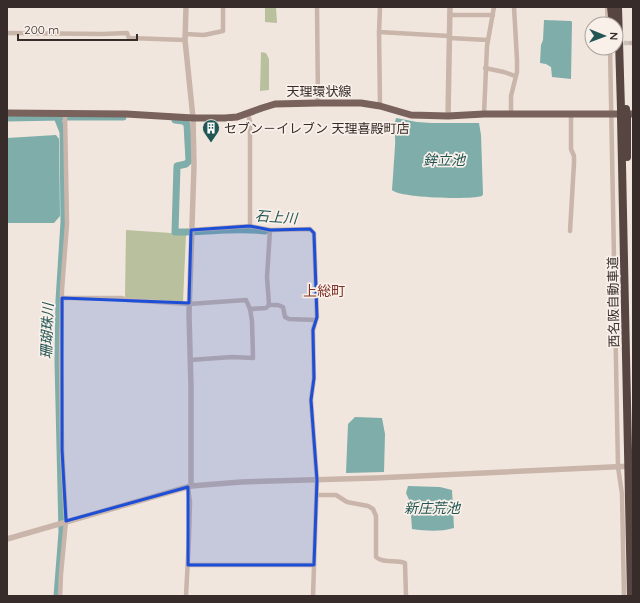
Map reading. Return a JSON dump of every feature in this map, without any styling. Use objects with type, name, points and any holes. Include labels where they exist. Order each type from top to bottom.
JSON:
[{"type":"highway","name":"西名阪自動車道","points":[[618,7],[620,89],[625,113],[631,596]]},
{"type":"highway","name":"西名阪自動車道","points":[[623,7],[633,431]]},
{"type":"highway","points":[[616,56],[618,84],[620,89]]},
{"type":"main road","name":"天理環状線","points":[[7,113],[126,114],[193,118],[225,118],[237,117],[262,108],[283,103],[361,103],[380,106],[411,115],[448,116],[484,114],[625,113]]},
{"type":"street","points":[[186,7],[185,37],[193,118],[194,166],[189,304],[190,502],[186,596]]},
{"type":"street","points":[[7,33],[127,33],[129,38],[185,37],[204,35],[223,31],[223,7]]},
{"type":"street","points":[[317,7],[318,103]]},
{"type":"street","points":[[380,7],[380,106]]},
{"type":"street","points":[[448,116],[450,7]]},
{"type":"street","points":[[484,114],[485,68],[494,7]]},
{"type":"street","points":[[510,114],[511,96],[517,72],[514,7]]},
{"type":"street","points":[[450,16],[493,15]]},
{"type":"street","points":[[379,32],[488,40]]},
{"type":"street","points":[[610,56],[618,467],[622,494],[624,596]]},
{"type":"street","points":[[485,68],[515,76]]},
{"type":"street","points":[[60,596],[66,521],[62,450],[61,358],[62,298],[67,224],[65,114]]},
{"type":"street","points":[[248,114],[250,122],[250,226]]},
{"type":"street","points":[[570,231],[574,163],[574,156],[571,149],[571,114]]},
{"type":"street","points":[[191,230],[250,226],[270,231],[310,229],[314,233],[314,378],[311,400],[317,495],[313,596]]},
{"type":"street","points":[[269,305],[267,277],[270,231]]},
{"type":"street","points":[[62,298],[122,298],[127,300],[189,304],[246,300],[250,309],[253,331],[253,358],[232,357],[190,360]]},
{"type":"street","points":[[250,309],[266,308],[269,305],[278,305],[283,307],[286,317],[289,319],[315,322]]},
{"type":"street","points":[[7,539],[189,487],[241,482],[633,466]]},
{"type":"street","points":[[317,495],[336,495],[347,502],[368,506],[373,509],[376,516],[376,557],[381,560],[400,561],[405,563],[406,596]]},
{"type":"street","points":[[188,565],[314,565]]},
{"type":"highlighted area","points":[[250,226],[270,230],[310,229],[314,233],[317,317],[313,330],[314,378],[311,400],[317,480],[314,565],[188,565],[188,487],[66,521],[62,450],[62,298],[189,303],[191,230]]},
{"type":"green space","points":[[265,7],[276,7],[277,23],[265,22]]},
{"type":"green space","points":[[261,52],[266,53],[269,59],[269,90],[260,91]]},
{"type":"green space","points":[[126,230],[186,234],[183,302],[125,298]]},
{"type":"water","points":[[544,20],[572,22],[571,79],[552,77],[551,67],[540,63]]},
{"type":"water","name":"鉾立池","points":[[396,118],[432,123],[479,123],[481,135],[482,196],[464,198],[436,198],[407,195],[397,193],[392,190]]},
{"type":"water","points":[[56,135],[59,139],[60,216],[54,223],[7,223],[7,138]]},
{"type":"water","points":[[355,417],[382,418],[385,434],[384,472],[346,473],[348,424]]},
{"type":"water","name":"新庄荒池","points":[[408,486],[440,487],[452,490],[454,528],[433,531],[412,529],[410,502],[406,493]]},
{"type":"waterway","name":"珊瑚珠川","points":[[57,117],[63,132],[64,222],[59,300],[58,362],[62,532],[57,596]]},
{"type":"waterway","name":"石上川","points":[[7,118],[123,117]]},
{"type":"waterway","name":"石上川","points":[[175,120],[183,121],[187,124],[189,161],[186,164],[177,166],[175,232],[231,230],[265,231]]},
{"type":"tunnel","points":[[624,43],[630,43]]},
{"type":"place","name":"セブン－イレブン 天理喜殿町店","points":[[211,143]]},
{"type":"district","name":"上総町","points":[[324,291]]}]
